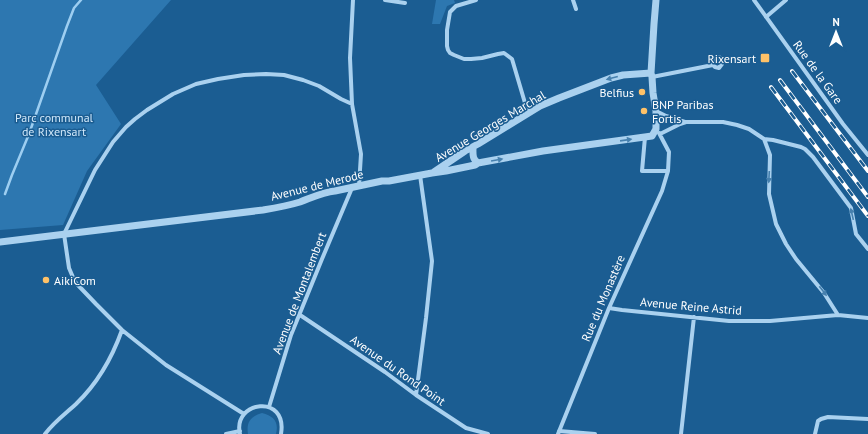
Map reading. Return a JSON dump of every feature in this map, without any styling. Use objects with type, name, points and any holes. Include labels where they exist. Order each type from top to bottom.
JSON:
[{"type":"street","points":[[353,0],[350,58],[352,104],[360,154],[356,186]]},
{"type":"street","points":[[385,0],[405,3]]},
{"type":"street","points":[[476,0],[456,6],[450,12],[447,30],[448,50],[450,53],[464,59],[482,58],[504,53],[512,59],[525,103],[530,112]]},
{"type":"street","points":[[574,0],[576,9]]},
{"type":"street","points":[[656,0],[652,75],[658,131],[686,122]]},
{"type":"street","name":"Rue de la Gare","points":[[754,0],[843,124],[868,155]]},
{"type":"street","points":[[766,17],[786,0]]},
{"type":"street","points":[[652,75],[713,65]]},
{"type":"street","points":[[244,414],[166,365],[122,330],[96,304],[75,282],[69,268],[64,234],[95,170],[113,142],[135,119],[173,94],[196,84],[218,79],[243,75],[284,75],[319,86],[352,104]]},
{"type":"street","name":"Avenue Georges Marchal","points":[[432,173],[540,106],[611,78],[623,75],[652,75]]},
{"type":"street","points":[[656,110],[666,116],[686,122],[723,122],[737,125],[749,129],[764,139],[800,147],[808,151],[851,208],[856,234],[868,249]]},
{"type":"street","name":"Avenue de Merode","points":[[0,242],[263,210],[356,186],[446,171],[475,165],[478,163],[543,151],[652,136],[658,131]]},
{"type":"street","name":"Rue du Monastère","points":[[558,432],[609,308],[662,191],[668,171],[669,152],[658,131]]},
{"type":"street","points":[[645,137],[642,171],[668,171]]},
{"type":"street","points":[[764,139],[770,155],[768,194],[776,224],[786,244],[796,259],[824,293],[838,315]]},
{"type":"street","points":[[473,147],[473,157],[478,163]]},
{"type":"street","points":[[416,395],[432,261],[420,175]]},
{"type":"street","name":"Avenue de Montalembert","points":[[269,407],[291,335],[322,258],[356,186]]},
{"type":"street","name":"Avenue Reine Astrid","points":[[609,308],[729,321],[770,321],[838,315],[868,318]]},
{"type":"street","name":"Avenue du Rond Point","points":[[300,315],[466,428],[488,434]]},
{"type":"street","points":[[681,434],[694,317]]},
{"type":"street","points":[[45,434],[59,418],[77,403],[102,373],[116,347],[122,330]]},
{"type":"street","points":[[226,434],[240,433],[239,428],[244,414],[254,408],[262,406],[269,407],[274,410],[281,420],[281,434]]},
{"type":"street","points":[[815,434],[818,421],[828,417],[868,419]]},
{"type":"street","points":[[558,432],[595,434]]},
{"type":"green space","name":"Parc communal de Rixensart","points":[[0,0],[171,0],[96,85],[121,124],[87,171],[63,225],[0,230]]},
{"type":"green space","points":[[436,0],[454,0],[455,3],[447,6],[440,24],[432,24]]},
{"type":"green space","points":[[262,413],[275,420],[277,426],[276,434],[248,434],[250,420]]},
{"type":"waterway","points":[[5,194],[29,134],[74,8],[81,0]]},
{"type":"railway","points":[[792,71],[868,171]]},
{"type":"railway","points":[[780,80],[868,197]]},
{"type":"railway","points":[[771,87],[868,216]]},
{"type":"place","name":"Rixensart","points":[[765,58]]},
{"type":"place","name":"Belfius","points":[[642,92]]},
{"type":"place","name":"BNP Paribas Fortis","points":[[644,111]]},
{"type":"place","name":"AikiCom","points":[[46,280]]}]
